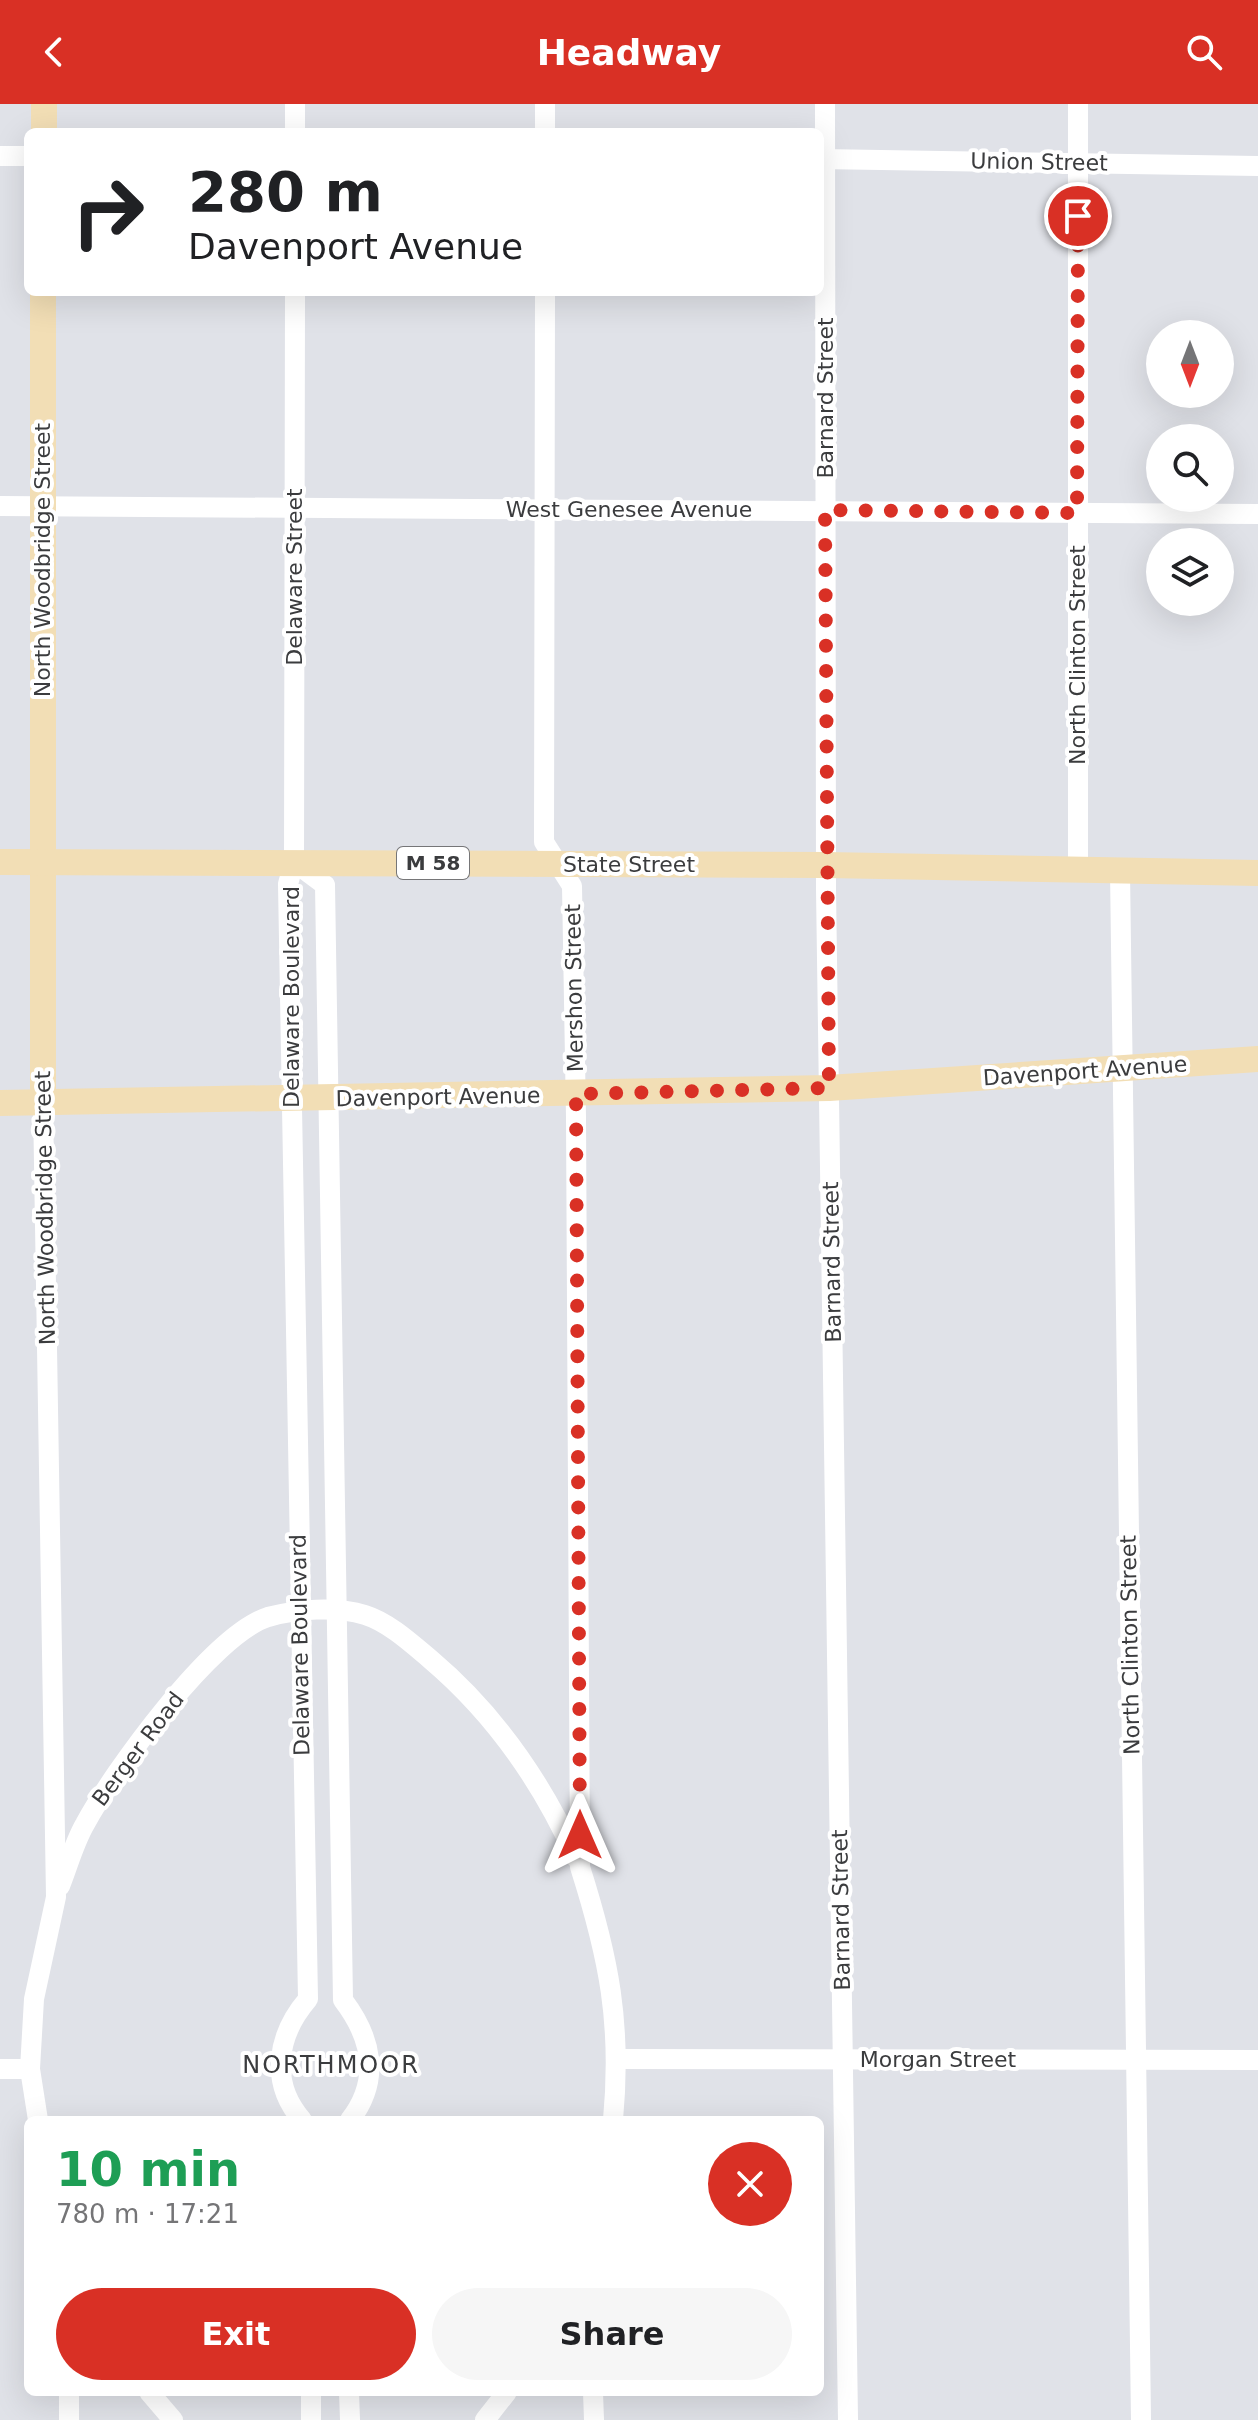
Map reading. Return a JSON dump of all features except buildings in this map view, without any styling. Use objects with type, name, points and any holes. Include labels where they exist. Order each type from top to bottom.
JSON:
[{"type":"main road","points":[[44,104],[44,128]]},
{"type":"main road","name":"North Woodbridge Street","points":[[43,296],[43,1103]]},
{"type":"main road","name":"State Street","points":[[0,862],[826,865],[1258,873]]},
{"type":"main road","name":"Davenport Avenue","points":[[0,1103],[829,1088],[1258,1059]]},
{"type":"street","points":[[295,104],[295,128]]},
{"type":"street","points":[[545,104],[545,128]]},
{"type":"street","name":"Barnard Street","points":[[824,128],[825,104]]},
{"type":"street","name":"North Clinton Street","points":[[1078,104],[1078,871]]},
{"type":"street","points":[[0,156],[24,156]]},
{"type":"street","name":"Union Street","points":[[824,159],[1258,166]]},
{"type":"street","name":"Delaware Street","points":[[294,862],[295,296]]},
{"type":"street","name":"Mershon Street","points":[[545,296],[544,842],[572,886],[580,1867],[608,1962],[618,2059],[613,2116]]},
{"type":"street","name":"Barnard Street","points":[[823,296],[826,865],[848,2420]]},
{"type":"street","name":"West Genesee Avenue","points":[[0,506],[1258,514]]},
{"type":"street","name":"Delaware Boulevard","points":[[308,1999],[288,884],[294,862],[325,885],[343,2000],[366,2040],[371,2061],[369,2085],[362,2105],[353,2116]]},
{"type":"street","name":"North Clinton Street","points":[[1120,871],[1141,2420]]},
{"type":"street","name":"North Woodbridge Street","points":[[37,2116],[30,2069],[38,1973],[56,1897],[43,1103]]},
{"type":"street","name":"Berger Road","points":[[56,1897],[83,1826],[117,1771],[169,1703],[228,1644],[266,1618],[299,1612],[338,1610],[366,1615],[409,1641],[490,1716],[526,1763],[546,1796],[580,1867]]},
{"type":"street","points":[[299,2116],[285,2096],[280,2054],[293,2016],[308,1999],[326,1996],[343,2000]]},
{"type":"street","name":"Morgan Street","points":[[618,2059],[1258,2060]]},
{"type":"street","points":[[0,2069],[30,2069]]},
{"type":"street","points":[[69,2396],[69,2420]]},
{"type":"street","points":[[152,2396],[173,2420]]},
{"type":"street","points":[[311,2396],[311,2420]]},
{"type":"street","points":[[349,2396],[350,2420]]},
{"type":"street","points":[[485,2420],[504,2396]]},
{"type":"street","points":[[593,2396],[594,2420]]},
{"type":"district","name":"NORTHMOOR","points":[[331,2065]]},
{"type":"route","points":[[580,1835],[576,1094],[829,1088],[825,510],[1077,513],[1078,216]]}]
